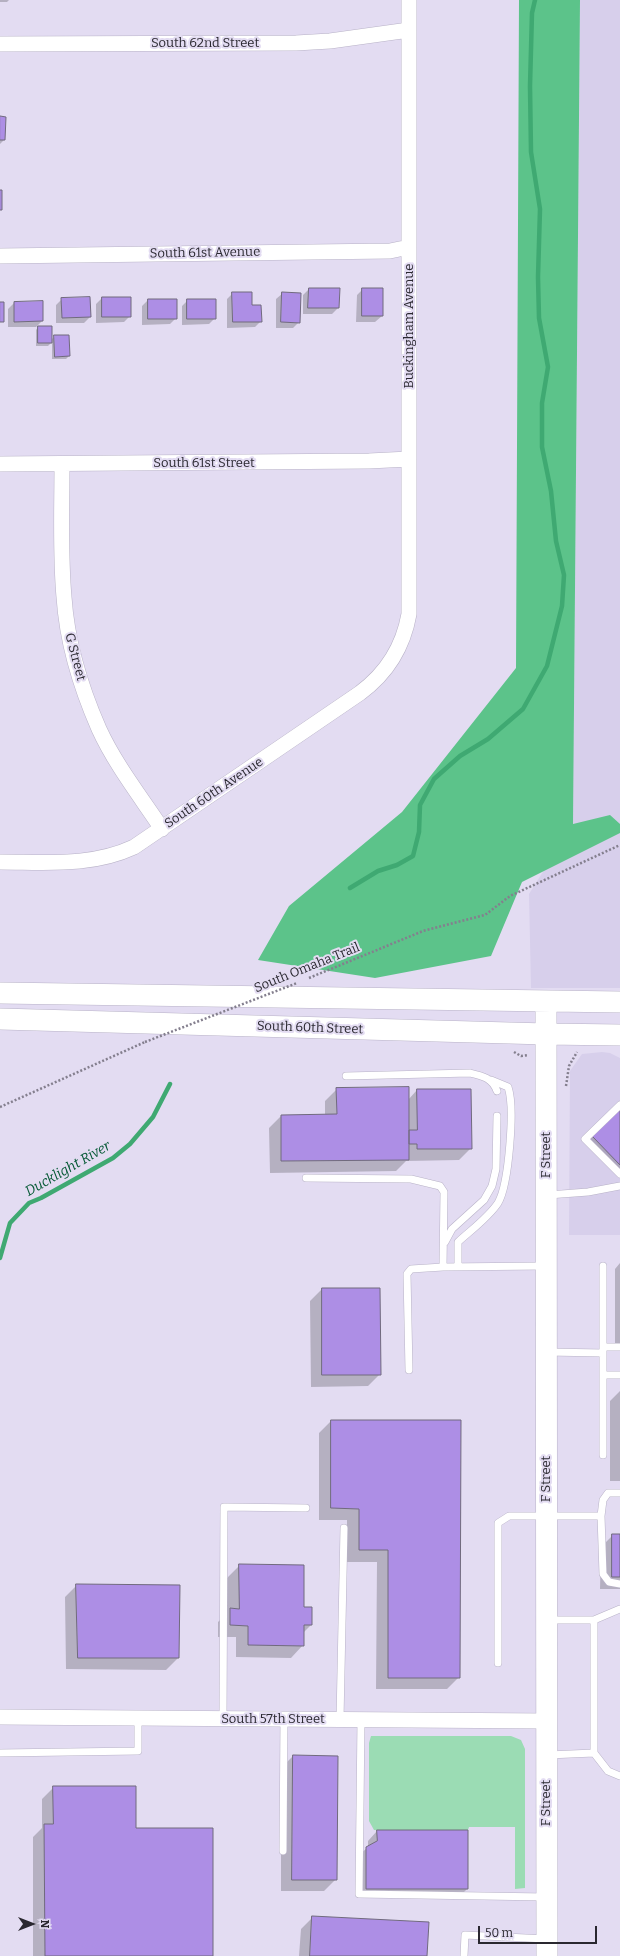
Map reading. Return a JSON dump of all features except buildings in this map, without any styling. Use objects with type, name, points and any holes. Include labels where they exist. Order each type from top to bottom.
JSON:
[{"type":"main road","points":[[0,993],[620,1002]]},
{"type":"main road","name":"F Street","points":[[546,1002],[547,1947]]},
{"type":"main road","name":"South 60th Street","points":[[0,1019],[620,1035]]},
{"type":"street","name":"Buckingham Avenue","points":[[398,651],[403,639],[409,614],[409,0]]},
{"type":"street","name":"South 62nd Street","points":[[0,44],[296,43],[330,41],[409,30]]},
{"type":"street","name":"South 61st Avenue","points":[[0,256],[390,251],[409,247]]},
{"type":"street","name":"South 61st Street","points":[[0,464],[369,461],[409,459]]},
{"type":"street","name":"G Street","points":[[62,464],[64,597],[68,630],[75,660],[88,703],[99,730],[117,761],[162,829]]},
{"type":"street","name":"South 60th Avenue","points":[[0,862],[94,861],[117,855],[134,847],[372,684],[392,662],[398,651]]},
{"type":"street","name":"South 57th Street","points":[[0,1717],[546,1721]]},
{"type":"lane","points":[[346,1076],[470,1073],[484,1076],[508,1087],[511,1096],[510,1140],[504,1189],[498,1203],[485,1218],[458,1242],[458,1267]]},
{"type":"lane","points":[[491,1080],[497,1091]]},
{"type":"lane","points":[[620,1106],[605,1122],[585,1139],[620,1174]]},
{"type":"lane","points":[[444,1244],[452,1229],[484,1200],[492,1186],[496,1169],[497,1116]]},
{"type":"lane","points":[[306,1178],[411,1178],[440,1186],[444,1192],[443,1267]]},
{"type":"lane","points":[[546,1195],[580,1193],[620,1186]]},
{"type":"lane","points":[[409,1370],[407,1274],[410,1270],[443,1267],[546,1266]]},
{"type":"lane","points":[[603,1266],[603,1455]]},
{"type":"lane","points":[[546,1352],[603,1350],[620,1347]]},
{"type":"lane","points":[[603,1375],[620,1375]]},
{"type":"lane","points":[[620,1493],[608,1493],[603,1500],[601,1516],[603,1574],[609,1582],[620,1584]]},
{"type":"lane","points":[[223,1718],[224,1507],[306,1508]]},
{"type":"lane","points":[[498,1663],[498,1523],[509,1516],[601,1516]]},
{"type":"lane","points":[[340,1719],[344,1528]]},
{"type":"lane","points":[[546,1620],[594,1620],[620,1609]]},
{"type":"lane","points":[[594,1620],[594,1753],[608,1772],[620,1776]]},
{"type":"lane","points":[[0,1753],[138,1751],[138,1718]]},
{"type":"lane","points":[[283,1851],[284,1719]]},
{"type":"lane","points":[[361,1720],[359,1894],[547,1897]]},
{"type":"lane","points":[[546,1755],[594,1753]]},
{"type":"lane","points":[[464,1956],[465,1935],[547,1947]]},
{"type":"path","name":"South Omaha Trail","points":[[0,1107],[145,1042],[423,932],[485,915],[510,896],[620,846]]},
{"type":"shaded area","points":[[580,0],[620,0],[620,988],[531,988],[529,894],[573,824]]},
{"type":"shaded area","points":[[602,1052],[610,1053],[620,1058],[620,1235],[569,1235],[570,1071],[582,1054]]},
{"type":"green space","points":[[519,0],[580,0],[573,824],[610,815],[620,824],[620,833],[522,882],[491,956],[375,978],[258,960],[289,906],[402,812],[516,668]]},
{"type":"green space","points":[[371,1736],[511,1736],[521,1740],[525,1749],[525,1888],[515,1889],[515,1827],[469,1827],[468,1830],[374,1830],[369,1821],[369,1743]]},
{"type":"waterway","points":[[350,888],[378,871],[397,865],[413,856],[419,832],[420,805],[434,779],[460,756],[488,739],[523,709],[547,666],[562,606],[564,575],[556,541],[551,491],[542,447],[542,403],[548,367],[539,318],[538,277],[540,209],[531,152],[530,86],[532,13],[535,0]]},
{"type":"waterway","name":"Ducklight River","points":[[0,1258],[10,1223],[29,1203],[41,1198],[113,1158],[130,1144],[153,1117],[170,1084]]}]
